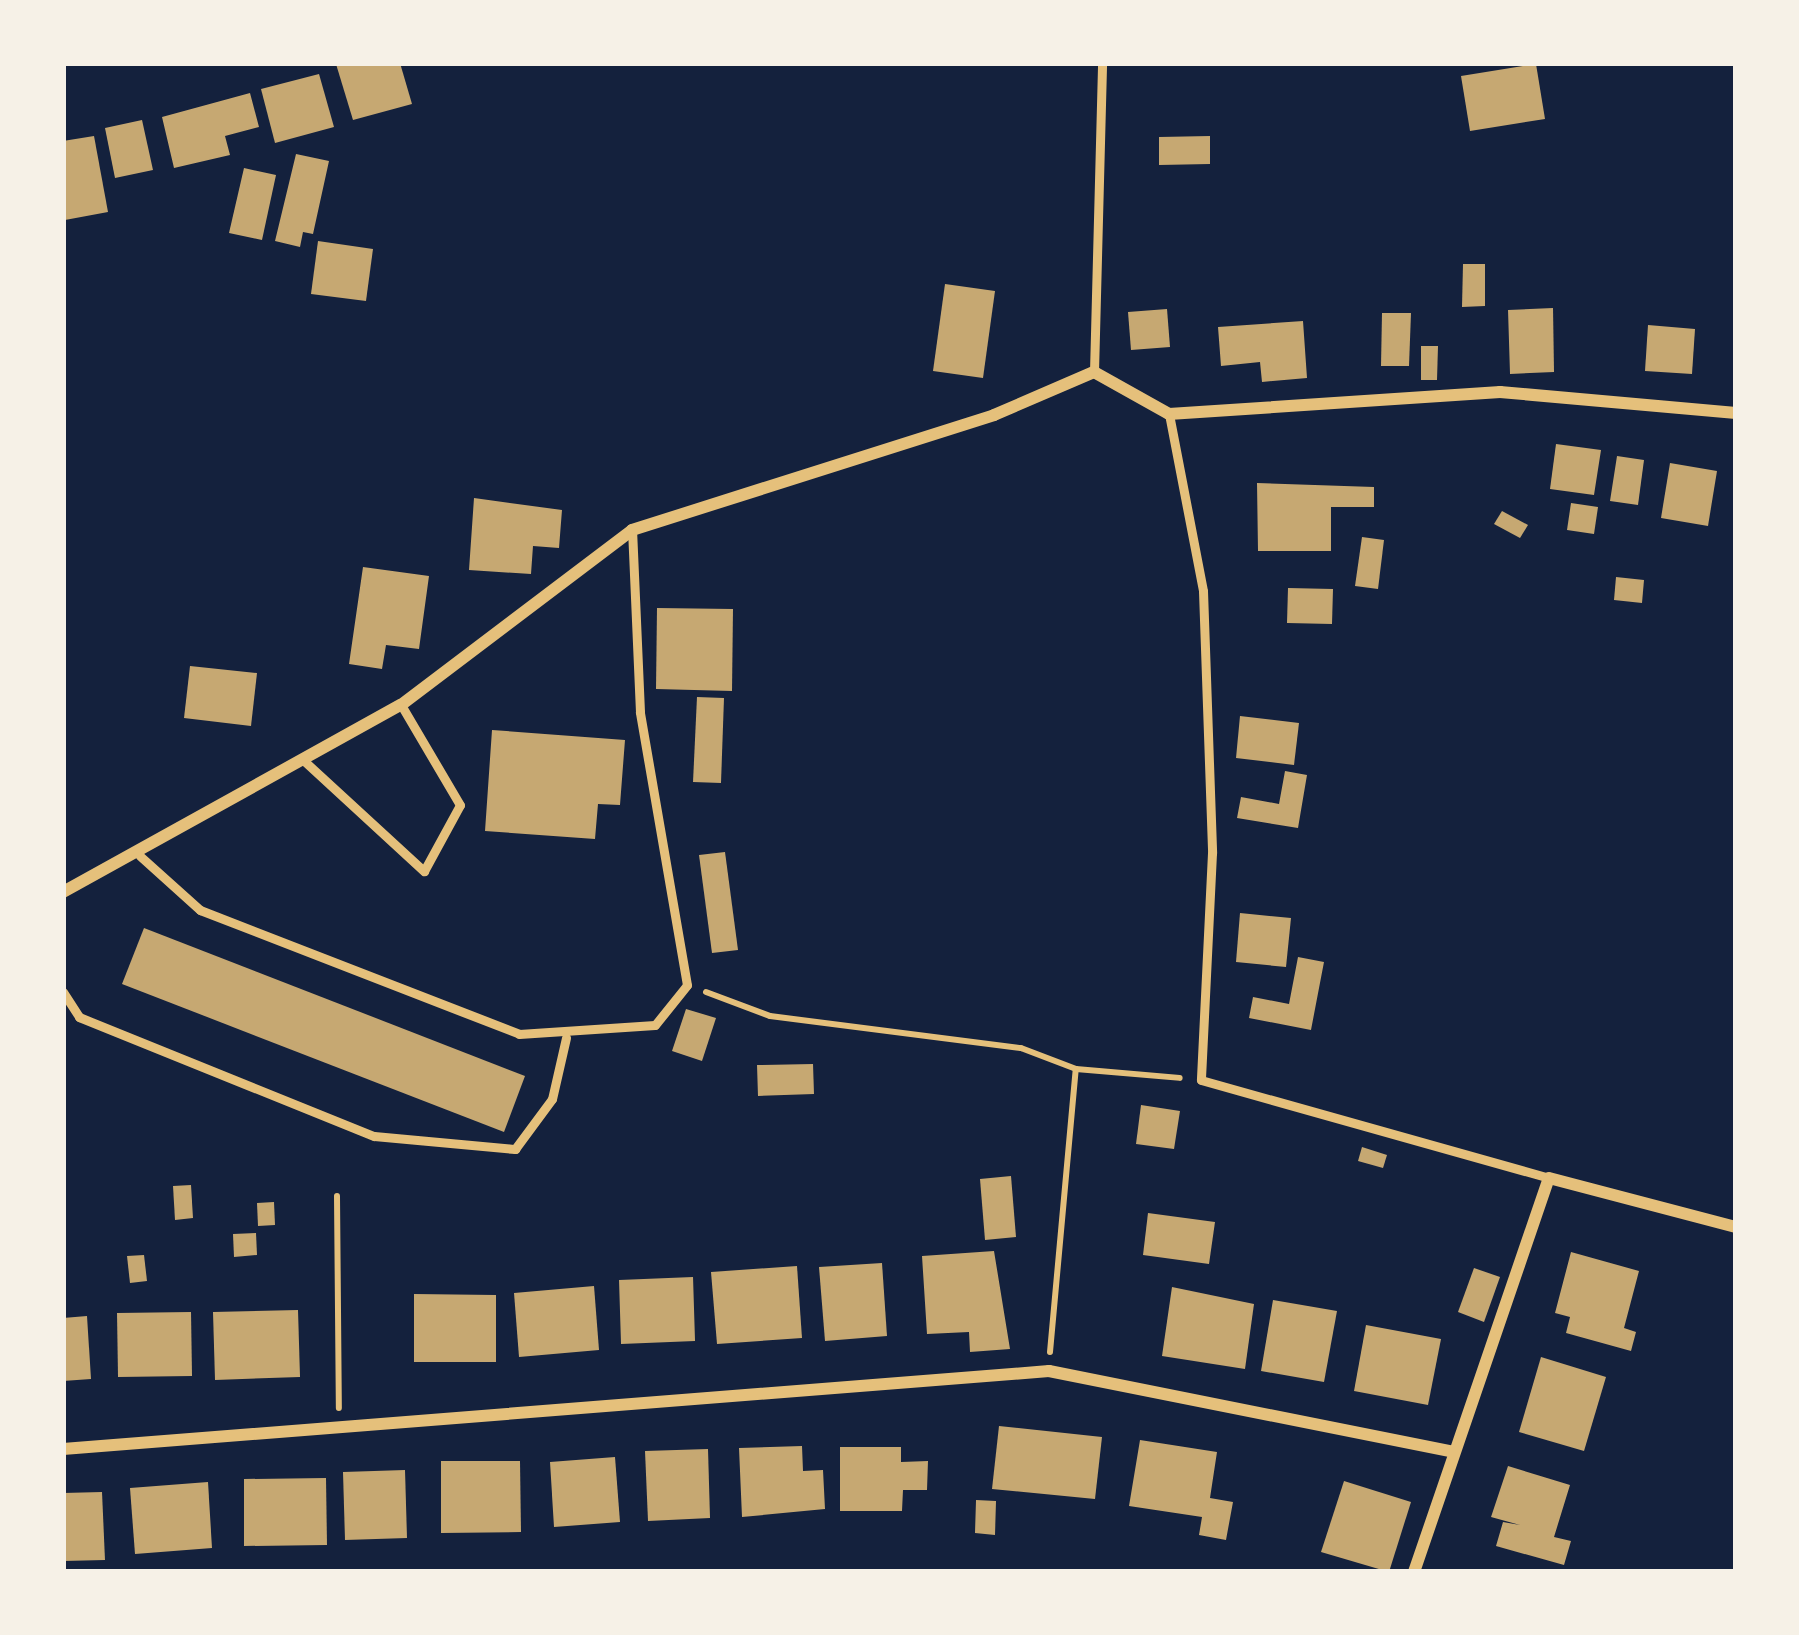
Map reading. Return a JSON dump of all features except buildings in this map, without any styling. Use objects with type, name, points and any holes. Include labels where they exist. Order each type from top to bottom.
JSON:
[{"type":"street","points":[[63,892],[140,856],[401,705],[632,530],[994,415],[1094,372],[1169,414],[1500,392],[1736,413]]},
{"type":"street","points":[[1414,1572],[1450,1451],[1549,1178],[1736,1227]]},
{"type":"street","points":[[63,1449],[340,1435],[1049,1371],[1450,1451]]},
{"type":"lane","points":[[1094,372],[1102,63]]},
{"type":"lane","points":[[1169,414],[1203,591],[1211,853],[1201,1080],[1549,1178]]},
{"type":"lane","points":[[140,856],[200,910],[519,1034],[566,1037],[655,1025],[687,985],[640,712],[632,530]]},
{"type":"lane","points":[[302,759],[424,871],[460,806],[401,705]]},
{"type":"lane","points":[[63,992],[79,1017],[374,1136],[514,1149],[552,1099],[566,1037]]},
{"type":"path","points":[[687,985],[770,1016],[1021,1048],[1076,1069],[1201,1080]]},
{"type":"path","points":[[1049,1371],[1076,1069]]},
{"type":"path","points":[[337,1196],[340,1435]]}]
